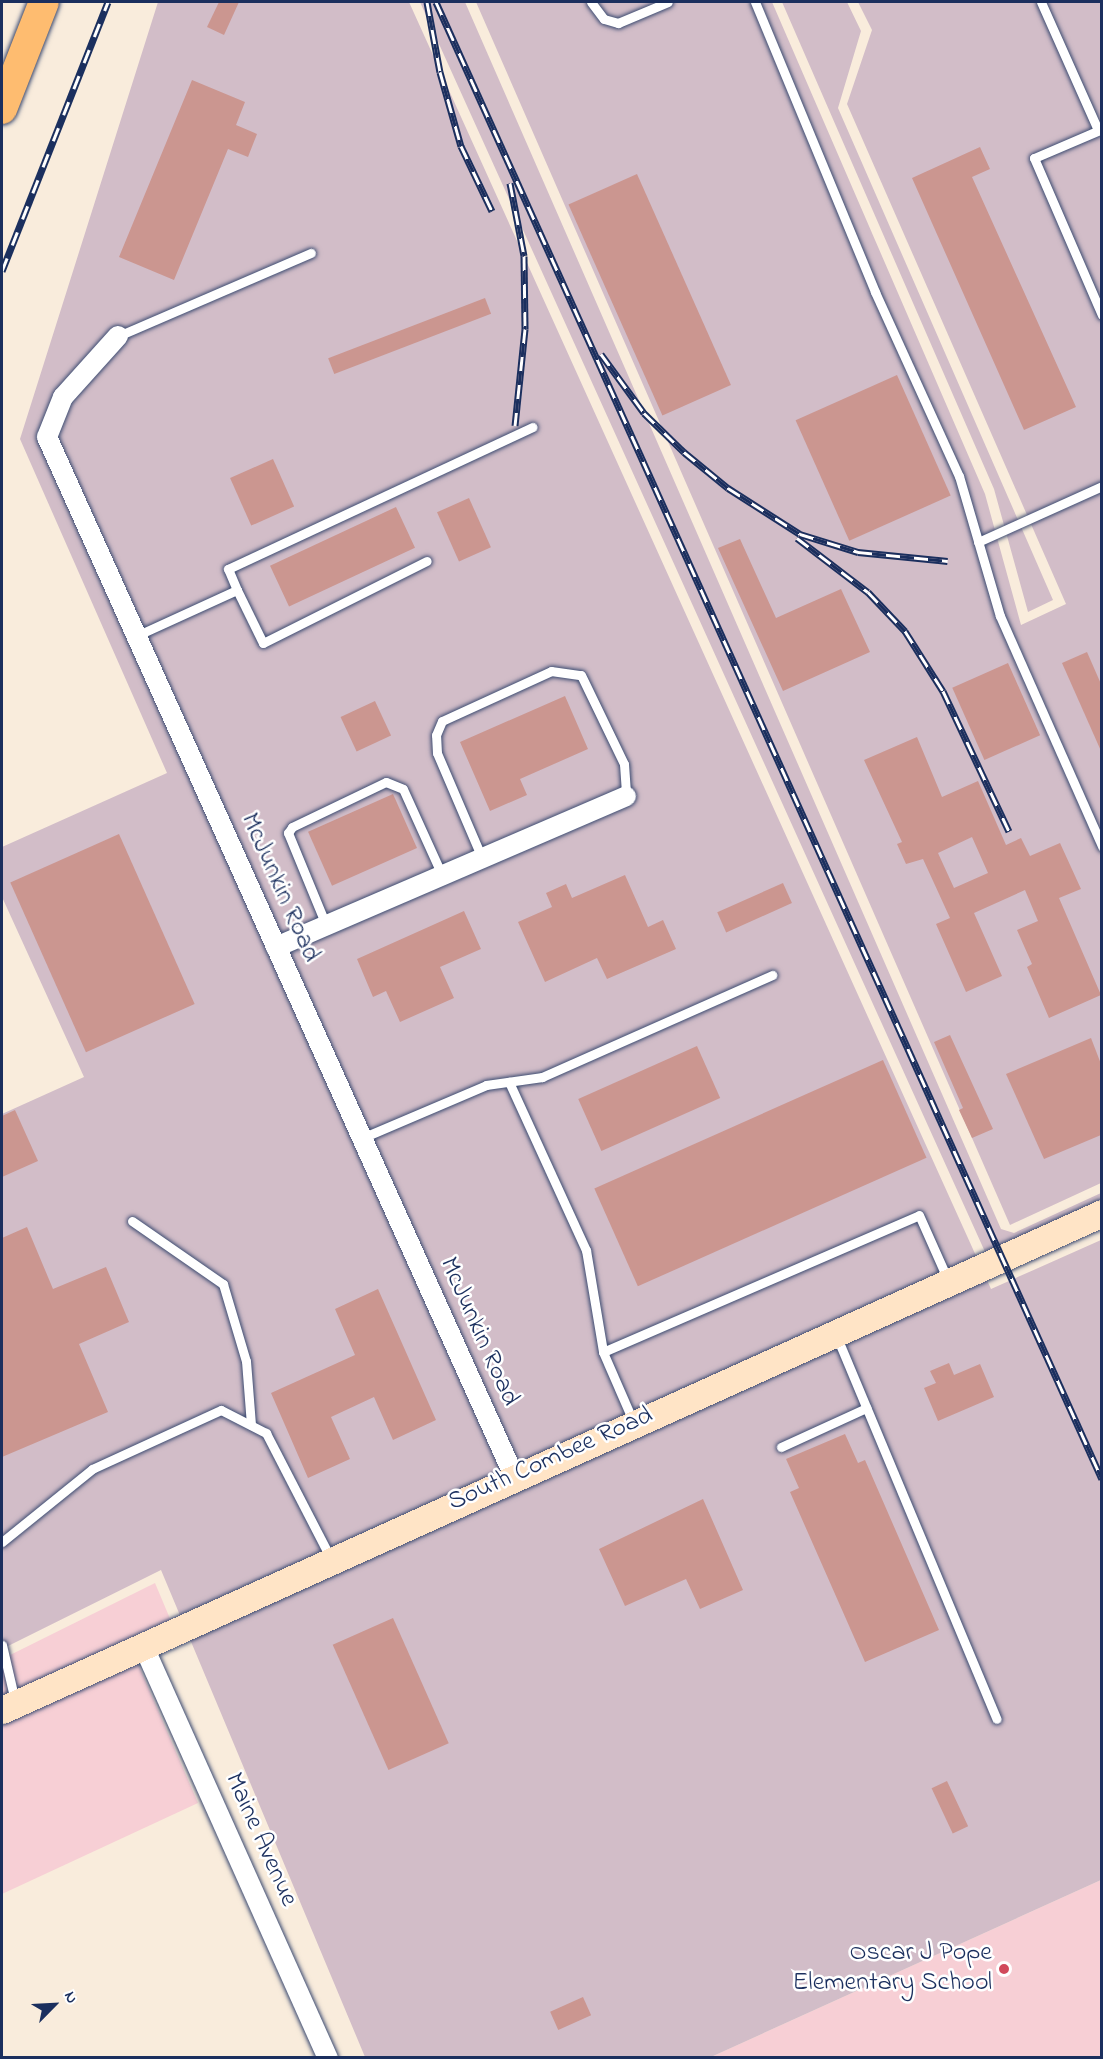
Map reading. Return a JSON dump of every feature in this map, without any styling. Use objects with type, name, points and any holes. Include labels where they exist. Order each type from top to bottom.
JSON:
[{"type":"main road","points":[[2,108],[44,2]]},
{"type":"main road","name":"South Combee Road","points":[[8,1707],[514,1476],[1101,1213]]},
{"type":"street","name":"McJunkin Road","points":[[118,336],[63,397],[47,437],[514,1476]]},
{"type":"street","points":[[276,947],[626,796]]},
{"type":"street","name":"Maine Avenue","points":[[143,1645],[328,2058]]},
{"type":"lane","points":[[591,2],[604,19],[618,23],[668,2]]},
{"type":"lane","points":[[755,2],[875,292],[959,476],[1000,616],[1101,846]]},
{"type":"lane","points":[[1041,2],[1100,130],[1034,158],[1101,315]]},
{"type":"lane","points":[[118,336],[311,253]]},
{"type":"lane","points":[[427,561],[262,643],[228,569],[533,427]]},
{"type":"lane","points":[[978,542],[1101,486]]},
{"type":"lane","points":[[136,636],[237,590]]},
{"type":"lane","points":[[482,858],[437,753],[436,735],[442,721],[551,671],[582,675],[624,764],[626,796]]},
{"type":"lane","points":[[326,925],[288,833],[292,827],[386,782],[403,789],[442,875]]},
{"type":"lane","points":[[362,1138],[486,1085],[542,1077],[772,975]]},
{"type":"lane","points":[[509,1082],[586,1250],[603,1352],[633,1423]]},
{"type":"lane","points":[[603,1352],[919,1215],[949,1282]]},
{"type":"lane","points":[[132,1221],[223,1284],[246,1361],[251,1425]]},
{"type":"lane","points":[[835,1333],[997,1719]]},
{"type":"lane","points":[[782,1447],[866,1408]]},
{"type":"lane","points":[[2,1542],[92,1470],[221,1410],[266,1434],[331,1559]]},
{"type":"lane","points":[[2,1645],[8,1707]]},
{"type":"shaded area","points":[[158,2],[409,2],[991,1289],[1101,1240],[1101,1880],[711,2057],[365,2057],[161,1570],[2,1649],[2,1114],[84,1077],[2,897],[2,847],[167,773],[20,439]]},
{"type":"shaded area","points":[[420,2],[465,2],[1001,1229],[1014,1233],[1101,1193],[1101,1201],[986,1254]]},
{"type":"shaded area","points":[[476,2],[772,2],[985,494],[1021,625],[1066,604],[847,104],[872,30],[858,2],[1101,2],[1101,1183],[1010,1225]]},
{"type":"shaded area","points":[[782,2],[847,2],[861,31],[838,108],[1053,600],[1028,612],[994,489]]},
{"type":"shaded area","points":[[155,1583],[171,1621],[2,1699],[2,1659]]},
{"type":"shaded area","points":[[136,1659],[198,1803],[2,1894],[2,1721]]},
{"type":"shaded area","name":"Oscar J Pope Elementary School","points":[[1101,1880],[1101,2057],[711,2057]]},
{"type":"building","points":[[219,2],[239,2],[224,35],[207,27]]},
{"type":"building","points":[[192,80],[245,102],[236,125],[257,134],[248,157],[228,149],[174,280],[119,257]]},
{"type":"building","points":[[980,147],[990,169],[972,177],[1076,407],[1024,430],[912,178]]},
{"type":"building","points":[[637,174],[731,385],[662,416],[568,205]]},
{"type":"building","points":[[485,298],[491,314],[334,374],[328,358]]},
{"type":"building","points":[[897,375],[951,496],[849,541],[796,420]]},
{"type":"building","points":[[273,459],[294,507],[251,526],[230,478]]},
{"type":"building","points":[[469,498],[491,547],[459,562],[437,512]]},
{"type":"building","points":[[396,507],[415,548],[289,607],[270,566]]},
{"type":"building","points":[[740,539],[776,618],[841,589],[870,652],[783,691],[718,548]]},
{"type":"building","points":[[1087,652],[1101,684],[1101,751],[1062,663]]},
{"type":"building","points":[[1008,663],[1040,735],[984,760],[952,688]]},
{"type":"building","points":[[565,696],[588,749],[520,779],[527,795],[490,811],[460,742]]},
{"type":"building","points":[[375,701],[391,735],[357,751],[341,717]]},
{"type":"building","points":[[917,737],[942,797],[978,781],[1006,845],[1021,838],[1030,856],[1060,843],[1081,889],[1059,898],[1101,995],[1049,1018],[1027,967],[1032,964],[1017,930],[1038,921],[1025,890],[974,913],[1002,976],[966,992],[936,924],[950,918],[923,859],[906,864],[897,844],[902,842],[864,760]],"holes":[[[972,837],[988,873],[954,888],[938,853]]]},
{"type":"building","points":[[393,794],[417,848],[332,886],[308,832]]},
{"type":"building","points":[[119,834],[195,1004],[86,1052],[10,882]]},
{"type":"building","points":[[625,875],[648,927],[663,920],[676,949],[607,979],[597,958],[545,982],[518,922],[552,907],[546,893],[566,884],[572,898]]},
{"type":"building","points":[[783,883],[792,903],[726,932],[717,912]]},
{"type":"building","points":[[464,911],[481,949],[440,967],[454,998],[400,1022],[386,991],[373,997],[357,959]]},
{"type":"building","points":[[950,1035],[993,1129],[972,1138],[959,1110],[963,1108],[934,1042]]},
{"type":"building","points":[[1091,1038],[1101,1064],[1101,1135],[1044,1159],[1006,1074]]},
{"type":"building","points":[[697,1046],[720,1098],[601,1151],[578,1099]]},
{"type":"building","points":[[883,1060],[927,1158],[638,1286],[594,1189]]},
{"type":"building","points":[[15,1110],[38,1161],[2,1177],[2,1116]]},
{"type":"building","points":[[27,1227],[53,1289],[106,1267],[129,1322],[79,1344],[108,1412],[2,1457],[2,1238]]},
{"type":"building","points":[[378,1289],[436,1420],[393,1440],[374,1397],[331,1417],[350,1459],[308,1478],[271,1393],[355,1355],[335,1309]]},
{"type":"building","points":[[949,1363],[954,1375],[980,1364],[994,1397],[938,1421],[924,1388],[936,1383],[930,1371]]},
{"type":"building","points":[[845,1434],[858,1463],[865,1460],[939,1630],[865,1662],[790,1492],[799,1488],[786,1459]]},
{"type":"building","points":[[703,1499],[743,1590],[700,1609],[686,1579],[625,1606],[599,1549]]},
{"type":"building","points":[[393,1618],[449,1743],[388,1770],[333,1645]]},
{"type":"building","points":[[947,1781],[968,1826],[953,1833],[932,1788]]},
{"type":"building","points":[[583,1997],[591,2015],[558,2030],[550,2012]]},
{"type":"railway","points":[[2,271],[108,2]]},
{"type":"railway","points":[[427,2],[440,72],[461,146],[492,211]]},
{"type":"railway","points":[[436,2],[1102,1479]]},
{"type":"railway","points":[[510,183],[524,256],[525,329],[515,425]]},
{"type":"railway","points":[[601,354],[644,413],[684,452],[728,488],[800,534],[858,552],[948,561]]},
{"type":"railway","points":[[797,538],[868,592],[905,631],[943,691],[1009,831]]},
{"type":"place","name":"Oscar J Pope Elementary School","points":[[1004,1969]]}]
